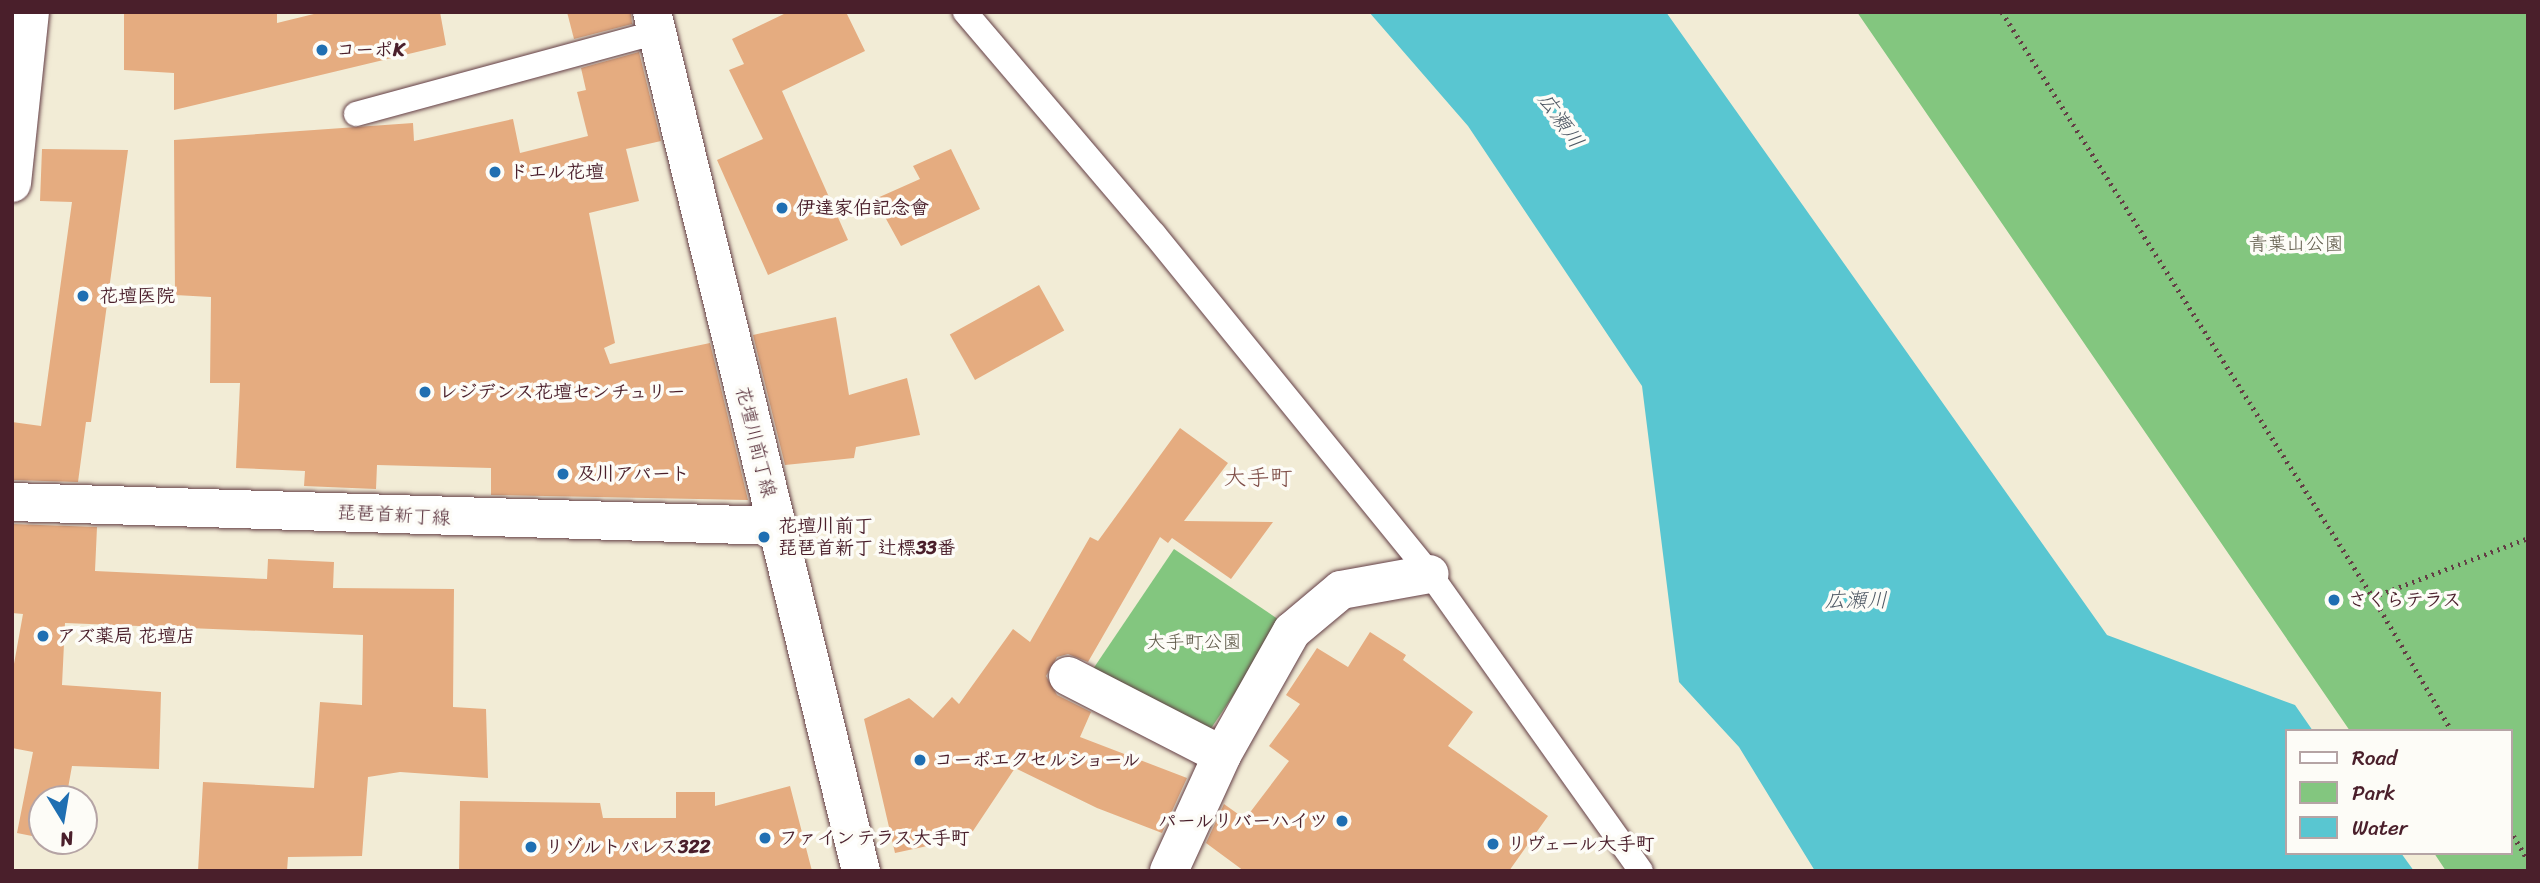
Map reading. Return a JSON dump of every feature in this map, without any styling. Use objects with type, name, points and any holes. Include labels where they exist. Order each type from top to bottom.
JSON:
[{"type":"street","points":[[12,183],[30,12]]},
{"type":"street","name":"花壇川前丁線","points":[[655,22],[861,871]]},
{"type":"street","name":"琵琶首新丁線","points":[[12,502],[777,526]]},
{"type":"street","points":[[1169,871],[1222,755],[1292,631],[1341,590],[1430,574]]},
{"type":"street","points":[[1068,676],[1222,755]]},
{"type":"lane","points":[[965,12],[1154,234],[1430,574],[1641,871]]},
{"type":"lane","points":[[356,114],[655,22]]},
{"type":"path","points":[[2002,12],[2373,597],[2451,729]]},
{"type":"path","points":[[2373,597],[2528,538]]},
{"type":"path","points":[[2512,833],[2528,860]]},
{"type":"green space","name":"青葉山公園","points":[[1857,12],[2528,12],[2528,871],[2446,871],[2435,855],[2512,855],[2512,729],[2349,729]]},
{"type":"green space","name":"大手町公園","points":[[1174,549],[1283,622],[1201,743],[1092,670]]},
{"type":"water","name":"広瀬川","points":[[1369,12],[1666,12],[2107,635],[2295,705],[2312,729],[2284,729],[2284,855],[2402,855],[2414,871],[1815,871],[1739,747],[1679,682],[1642,386],[1468,126]]},
{"type":"building","points":[[124,12],[277,12],[277,23],[322,12],[440,12],[446,45],[174,110],[174,73],[124,70]]},
{"type":"building","points":[[567,12],[631,12],[632,24],[574,39]]},
{"type":"building","points":[[788,12],[846,12],[865,51],[782,91],[848,240],[768,275],[717,160],[763,139],[729,70],[744,64],[732,39]]},
{"type":"building","points":[[639,52],[661,141],[626,149],[639,201],[589,213],[615,343],[604,348],[610,364],[710,343],[748,500],[491,495],[491,468],[377,465],[376,489],[304,486],[305,471],[236,468],[240,383],[210,383],[211,297],[175,295],[174,140],[413,123],[414,141],[513,119],[520,153],[588,136],[577,92],[586,90],[581,68]]},
{"type":"building","points":[[42,149],[128,150],[91,422],[86,422],[78,482],[12,480],[12,422],[41,426],[72,202],[40,201]]},
{"type":"building","points":[[951,149],[980,209],[901,246],[875,199],[920,179],[913,166]]},
{"type":"building","points":[[1039,285],[1064,330],[975,380],[950,334]]},
{"type":"building","points":[[836,317],[849,395],[907,378],[920,435],[856,447],[854,458],[785,465],[753,335]]},
{"type":"building","points":[[1180,428],[1228,463],[1184,521],[1273,522],[1231,579],[1172,538],[1168,543],[1160,537],[1088,662],[1068,654],[1057,657],[1046,676],[1057,695],[1091,712],[1080,737],[1187,778],[1162,833],[1097,808],[1015,768],[969,837],[895,853],[864,719],[909,698],[933,718],[952,697],[959,704],[1013,629],[1030,642],[1090,537],[1098,541]]},
{"type":"building","points":[[12,524],[97,527],[95,571],[267,579],[268,559],[334,562],[333,588],[454,589],[453,707],[486,709],[488,778],[400,772],[368,777],[362,856],[288,857],[287,871],[198,871],[203,782],[314,788],[320,702],[362,705],[363,635],[65,623],[62,685],[161,692],[159,769],[72,766],[69,785],[28,785],[28,835],[17,833],[33,752],[12,748],[12,675],[23,614],[12,613]]},
{"type":"building","points":[[1370,632],[1406,655],[1403,660],[1473,712],[1448,746],[1548,816],[1509,871],[1244,871],[1206,843],[1224,804],[1245,819],[1289,761],[1269,746],[1300,704],[1286,695],[1317,648],[1348,667]]},
{"type":"building","points":[[790,786],[812,871],[459,871],[460,801],[600,803],[603,818],[676,818],[676,792],[715,792],[715,806]]},
{"type":"place","name":"コーポK","points":[[322,50]]},
{"type":"place","name":"ドエル花壇","points":[[495,172]]},
{"type":"place","name":"伊達家伯記念會","points":[[782,208]]},
{"type":"place","name":"花壇医院","points":[[83,296]]},
{"type":"place","name":"レジデンス花壇センチュリー","points":[[425,392]]},
{"type":"place","name":"及川アパート","points":[[563,474]]},
{"type":"place","name":"花壇川前丁 琵琶首新丁 辻標33番","points":[[764,537]]},
{"type":"place","name":"さくらテラス","points":[[2334,600]]},
{"type":"place","name":"アズ薬局 花壇店","points":[[43,636]]},
{"type":"place","name":"コーポエクセルショール","points":[[920,760]]},
{"type":"place","name":"パールリバーハイツ","points":[[1342,821]]},
{"type":"place","name":"ファインテラス大手町","points":[[765,838]]},
{"type":"place","name":"リヴェール大手町","points":[[1493,844]]},
{"type":"place","name":"リゾルトパレス322","points":[[531,847]]},
{"type":"district","name":"大手町","points":[[1258,478]]}]
